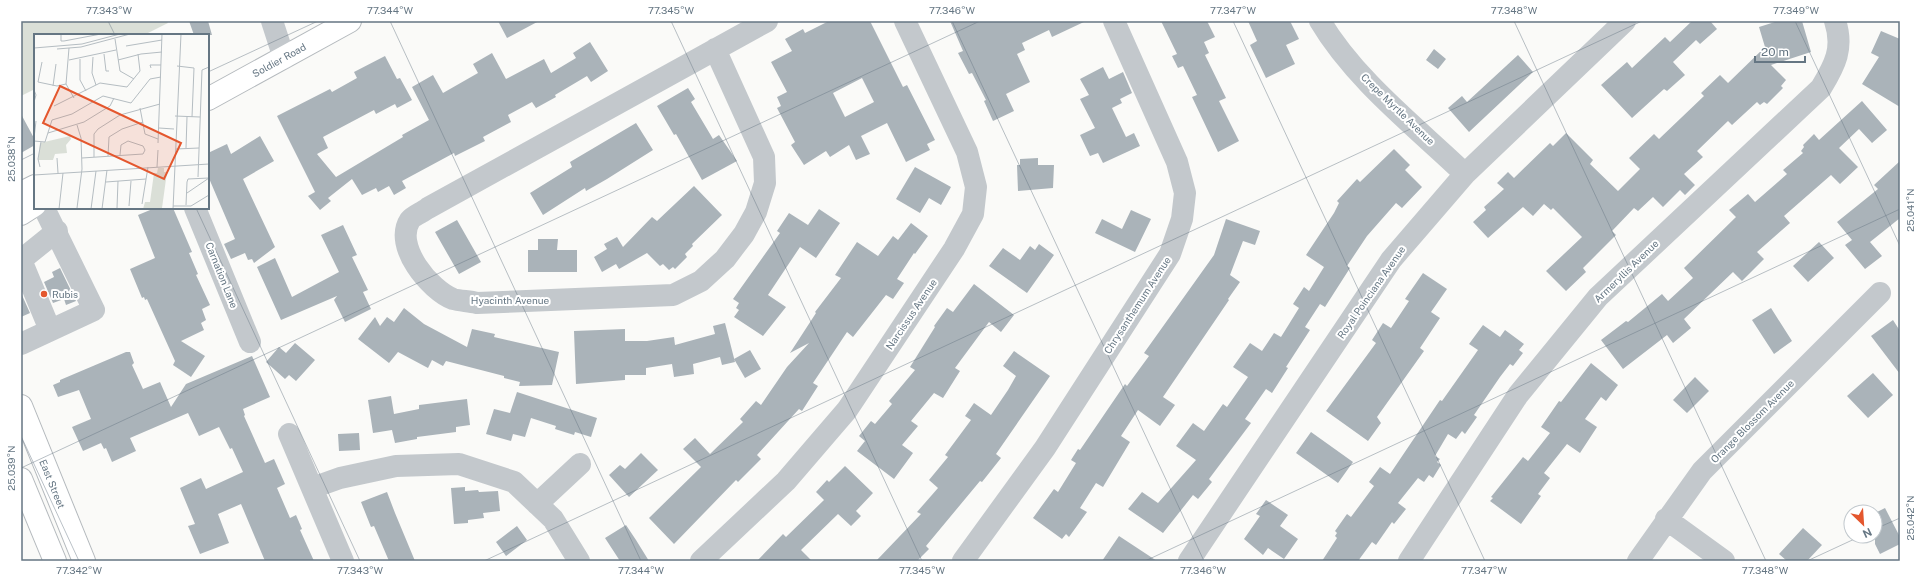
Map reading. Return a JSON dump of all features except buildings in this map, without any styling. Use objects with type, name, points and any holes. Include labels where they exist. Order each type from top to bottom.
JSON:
[{"type":"main road","name":"Soldier Road","points":[[209,99],[350,21]]},
{"type":"main road","points":[[21,194],[34,187]]},
{"type":"main road","points":[[21,214],[34,207]]},
{"type":"main road","name":"East Street","points":[[21,406],[84,561]]},
{"type":"main road","points":[[21,466],[42,456]]},
{"type":"main road","points":[[21,478],[55,561]]},
{"type":"street","points":[[272,21],[284,58]]},
{"type":"street","points":[[715,49],[767,21]]},
{"type":"street","name":"Narcissus Avenue","points":[[701,561],[786,480],[847,410],[954,249],[973,214],[976,187],[967,152],[904,21]]},
{"type":"street","name":"Chrysanthemum Avenue","points":[[962,561],[1045,448],[1170,254],[1182,219],[1185,193],[1177,162],[1114,21]]},
{"type":"street","name":"Crepe Myrtle Avenue","points":[[1320,21],[1329,36],[1374,88],[1465,174]]},
{"type":"street","name":"Royal Poinciana Avenue","points":[[1189,561],[1391,260],[1465,174],[1625,21]]},
{"type":"street","name":"Armeryllis Avenue","points":[[1409,561],[1518,395],[1598,297],[1820,88],[1832,69],[1840,43],[1835,21]]},
{"type":"street","name":"Hyacinth Avenue","points":[[715,49],[764,157],[765,183],[756,212],[744,234],[725,259],[701,281],[673,295],[477,303],[453,298],[435,288],[418,270],[408,251],[407,231],[410,220],[428,208],[715,49]]},
{"type":"street","points":[[21,344],[94,310],[45,209]]},
{"type":"street","name":"Carnation Lane","points":[[195,209],[250,342]]},
{"type":"street","points":[[50,330],[21,260],[57,232]]},
{"type":"street","name":"Orange Blossom Avenue","points":[[1638,561],[1666,519],[1702,471],[1880,293]]},
{"type":"street","points":[[289,434],[343,561]]},
{"type":"street","points":[[312,488],[340,478],[396,466],[459,464],[514,482],[553,519],[579,561]]},
{"type":"street","points":[[538,504],[580,464]]},
{"type":"street","points":[[1666,519],[1724,561]]},
{"type":"shaded area","points":[[21,21],[167,21],[168,23],[146,34],[34,34],[34,90],[21,96]]},
{"type":"place","name":"Rubis","points":[[44,294]]}]
